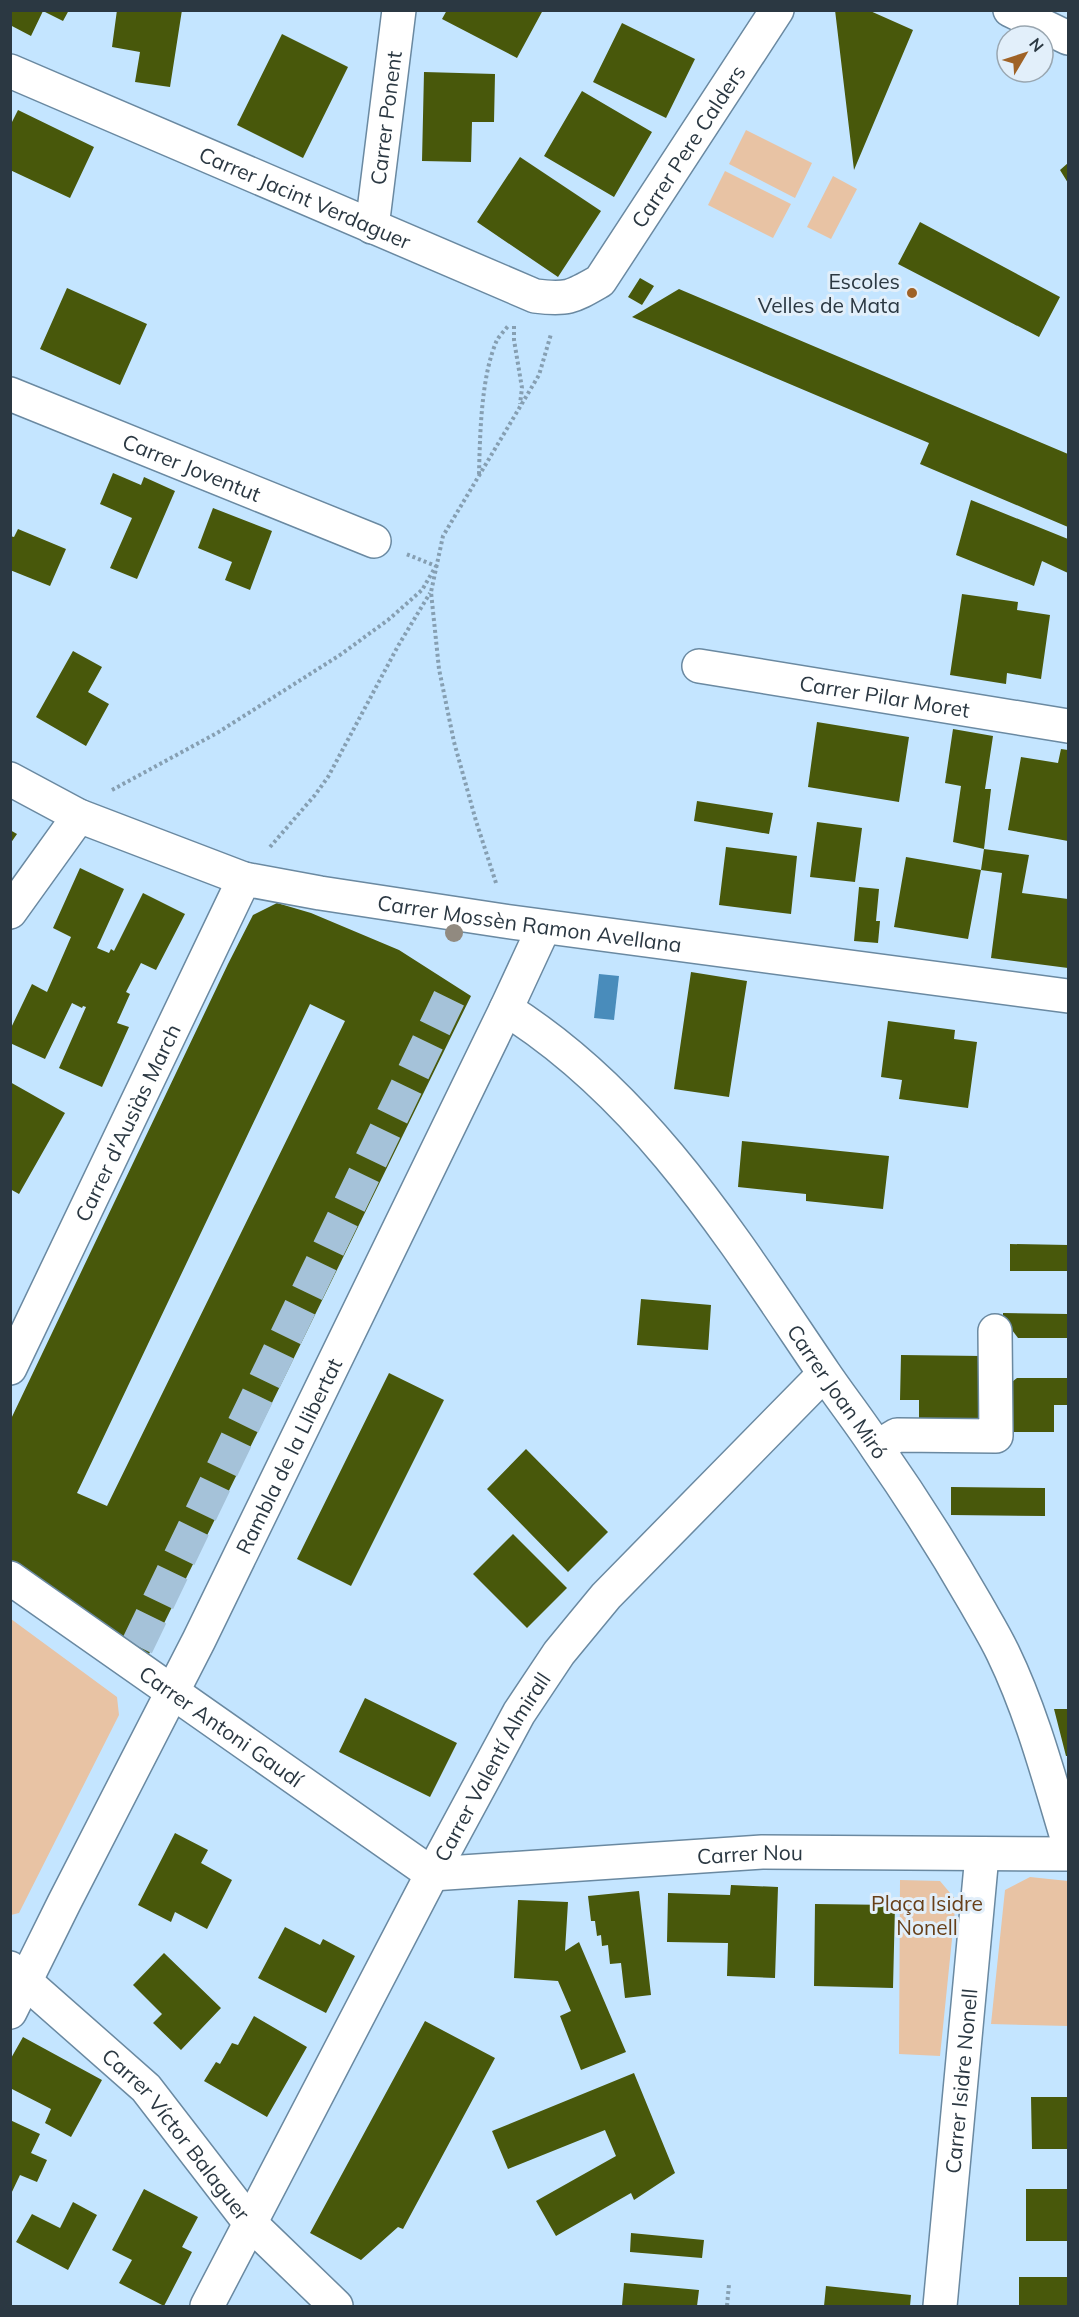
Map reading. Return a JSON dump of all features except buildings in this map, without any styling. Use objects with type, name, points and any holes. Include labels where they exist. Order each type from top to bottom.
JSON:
[{"type":"street","name":"Carrer Ponent","points":[[372,226],[399,10]]},
{"type":"street","name":"Carrer Pere Calders","points":[[561,299],[578,294],[600,281],[777,10]]},
{"type":"street","points":[[1010,10],[1068,38]]},
{"type":"street","name":"Carrer Jacint Verdaguer","points":[[10,71],[535,296],[561,299]]},
{"type":"street","name":"Carrer Joventut","points":[[10,394],[374,541]]},
{"type":"street","name":"Carrer Pilar Moret","points":[[699,666],[1068,726]]},
{"type":"street","name":"Carrer Mossèn Ramon Avellana","points":[[10,779],[79,816],[244,879],[320,893],[544,927],[1068,996]]},
{"type":"street","points":[[10,912],[79,816]]},
{"type":"street","name":"Carrer d'Ausiàs March","points":[[10,1368],[244,879]]},
{"type":"street","name":"Rambla de la Llibertat","points":[[10,2012],[18,1974],[64,1903],[151,1737],[544,927]]},
{"type":"street","name":"Carrer Joan Miró","points":[[506,1009],[539,1029],[604,1084],[682,1172],[750,1262],[824,1374],[877,1447],[949,1556],[1004,1653],[1038,1742],[1068,1841]]},
{"type":"street","points":[[877,1447],[897,1435],[996,1436],[995,1331]]},
{"type":"street","name":"Carrer Valentí Almirall","points":[[207,2307],[432,1874],[519,1713],[559,1653],[606,1596],[824,1374]]},
{"type":"street","name":"Carrer Antoni Gaudí","points":[[10,1578],[133,1654],[171,1692],[432,1874]]},
{"type":"street","name":"Carrer Nou","points":[[432,1874],[762,1852],[1068,1854]]},
{"type":"street","name":"Carrer Isidre Nonell","points":[[940,2307],[982,1855]]},
{"type":"street","name":"Carrer Víctor Balaguer","points":[[18,1974],[146,2088],[250,2223],[336,2307]]},
{"type":"path","points":[[504,921],[497,885],[454,742],[439,669],[431,592],[443,536],[539,375],[561,299]]},
{"type":"path","points":[[479,475],[484,392],[498,339],[515,321],[514,340],[522,388],[519,408]]},
{"type":"path","points":[[79,816],[111,790],[217,733],[340,655],[388,620],[422,590],[436,566]]},
{"type":"path","points":[[244,879],[328,777],[398,645],[431,592]]},
{"type":"path","points":[[727,2307],[729,2284]]},
{"type":"green space","points":[[746,130],[812,163],[795,198],[729,164]]},
{"type":"green space","points":[[725,171],[791,204],[773,238],[708,205]]},
{"type":"green space","points":[[833,176],[857,189],[831,239],[807,227]]},
{"type":"green space","points":[[11,1619],[117,1697],[119,1715],[19,1913],[11,1915]]},
{"type":"green space","name":"Plaça Isidre Nonell","points":[[1030,1877],[1068,1881],[1068,2026],[991,2024],[1005,1890]]},
{"type":"green space","name":"Plaça Isidre Nonell","points":[[900,1880],[940,1881],[956,1900],[940,2056],[899,2054]]},
{"type":"water","points":[[599,974],[619,976],[614,1020],[594,1018]]},
{"type":"tunnel","points":[[137,1646],[455,986]]},
{"type":"place","name":"Escoles Velles de Mata","points":[[912,293]]}]
